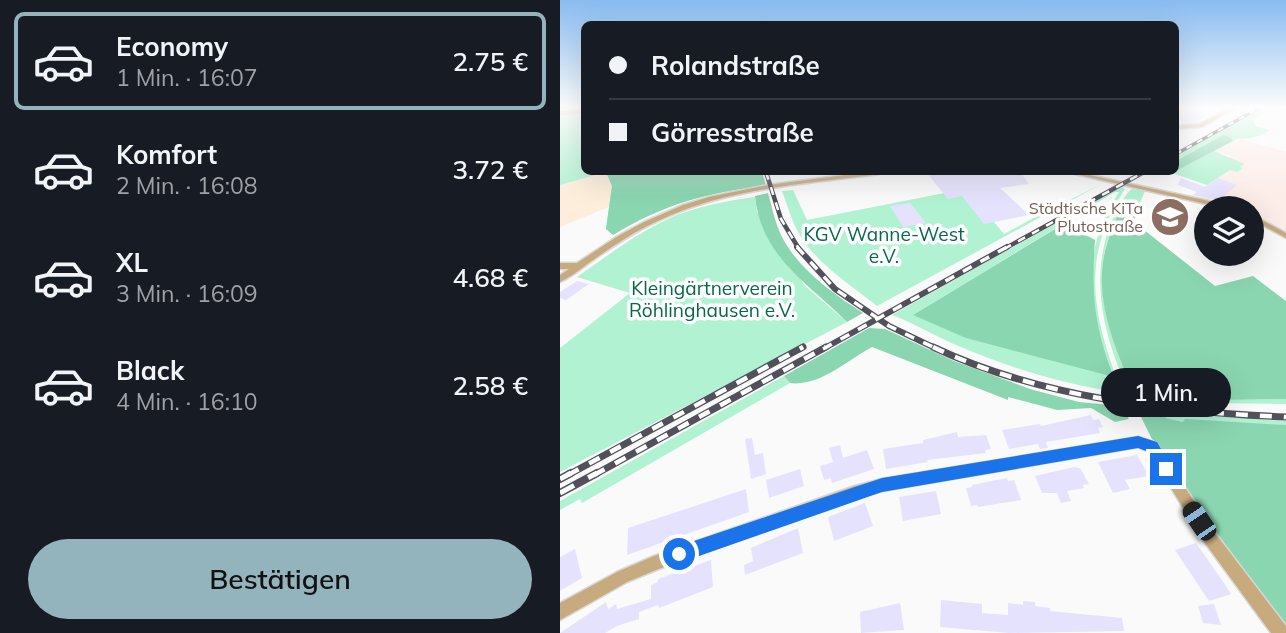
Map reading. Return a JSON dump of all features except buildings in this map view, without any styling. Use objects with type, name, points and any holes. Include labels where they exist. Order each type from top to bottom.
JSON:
[{"type":"street","points":[[560,279],[643,225],[691,205],[844,175]]},
{"type":"street","points":[[1083,175],[1194,200]]},
{"type":"street","points":[[1264,223],[1286,236]]},
{"type":"street","points":[[560,266],[579,266]]},
{"type":"street","points":[[560,612],[622,577],[654,563],[855,492],[882,485],[1138,442],[1147,444],[1154,450],[1230,567],[1281,633]]},
{"type":"shaded area","points":[[1238,138],[1286,152],[1286,231],[1264,219],[1264,196],[1191,196],[1239,167],[1229,159],[1231,156],[1214,151]]},
{"type":"shaded area","points":[[595,175],[607,175],[612,186],[609,207],[560,227],[560,185]]},
{"type":"green space","points":[[560,137],[581,137],[581,175],[595,175],[560,185]]},
{"type":"green space","points":[[1211,137],[1220,137],[1179,159],[1179,154]]},
{"type":"green space","points":[[1220,137],[1227,137],[1233,141],[1179,169],[1179,159]]},
{"type":"green space","points":[[1226,137],[1257,137],[1238,138],[1233,141]]},
{"type":"green space","points":[[1214,151],[1245,164],[1237,172],[1230,170],[1207,185],[1178,175],[1179,169]]},
{"type":"green space","points":[[607,175],[763,175],[766,186],[687,201],[649,215],[613,235],[606,229],[612,186]]},
{"type":"green space","points":[[607,175],[763,175],[766,186],[687,201],[649,215],[613,235],[606,229],[612,186]]},
{"type":"green space","name":"KGV Wanne-West e.V.","points":[[1105,182],[877,306],[814,254],[798,232],[782,191],[793,190],[807,220],[960,190],[969,192],[1004,234],[1052,208],[1049,205],[1064,203]]},
{"type":"green space","points":[[1122,186],[1125,189],[1110,215],[1101,240],[1095,290],[1104,339],[1122,393],[1061,381],[1020,369],[952,343],[892,315]],"holes":[[[1119,192],[1098,237],[1092,282],[1098,329],[1114,376],[913,315]]]},
{"type":"green space","points":[[1132,189],[1145,191],[1136,212],[1120,210],[1106,244],[1102,274],[1109,327],[1135,394],[1130,394],[1113,353],[1101,290],[1101,268],[1104,247],[1110,225],[1122,200]]},
{"type":"green space","points":[[768,193],[781,235],[796,258],[828,288],[863,313],[847,322],[802,281],[776,252],[766,236],[755,196]]},
{"type":"green space","name":"Kleingärtnerverein Röhlinghausen e.V.","points":[[755,197],[757,212],[805,286],[847,322],[560,472],[560,348],[630,293],[577,277],[634,238],[670,218],[701,207]]},
{"type":"green space","points":[[1120,209],[1136,212],[1134,222],[1215,286],[1253,276],[1286,301],[1286,399],[1218,400],[1135,394],[1114,344],[1102,291],[1104,256]]},
{"type":"green space","points":[[1072,228],[1095,240],[1093,277],[1098,325],[1114,377],[966,338],[913,315],[1055,229],[1060,233]]},
{"type":"green space","points":[[869,328],[885,329],[954,361],[1030,389],[1079,402],[1122,406],[1129,419],[1115,422],[1091,408],[1057,410],[1008,397],[1008,400],[872,347],[812,381],[790,383],[784,376]]},
{"type":"green space","points":[[784,376],[790,383],[582,503],[580,499],[560,510],[560,501]]},
{"type":"green space","points":[[1157,398],[1218,400],[1286,399],[1286,404],[1208,403]]},
{"type":"green space","points":[[1137,409],[1164,413],[1166,418],[1183,422],[1185,419],[1286,425],[1286,627],[1223,546],[1158,444],[1152,439]]},
{"type":"green space","points":[[1165,413],[1286,421],[1286,425],[1183,422],[1166,418]]},
{"type":"railway","points":[[1179,152],[1208,137]]},
{"type":"railway","points":[[767,175],[781,219],[799,249]]},
{"type":"railway","points":[[1004,249],[1139,175]]},
{"type":"railway","points":[[797,247],[835,289],[878,318]]},
{"type":"railway","points":[[878,318],[1007,247]]},
{"type":"railway","points":[[823,349],[878,318]]},
{"type":"railway","points":[[878,318],[937,349]]},
{"type":"railway","points":[[568,475],[803,347],[800,349]]},
{"type":"railway","points":[[594,475],[826,347]]},
{"type":"railway","points":[[933,347],[1017,379],[1106,399],[1196,411],[1286,417]]},
{"type":"railway","points":[[560,479],[571,473]]},
{"type":"railway","points":[[560,493],[597,473]]},
{"type":"place","name":"Städtische KiTa Plutostraße","points":[[1170,217]]},
{"type":"route","points":[[679,554],[882,485],[1138,442],[1152,447],[1166,469]]}]
